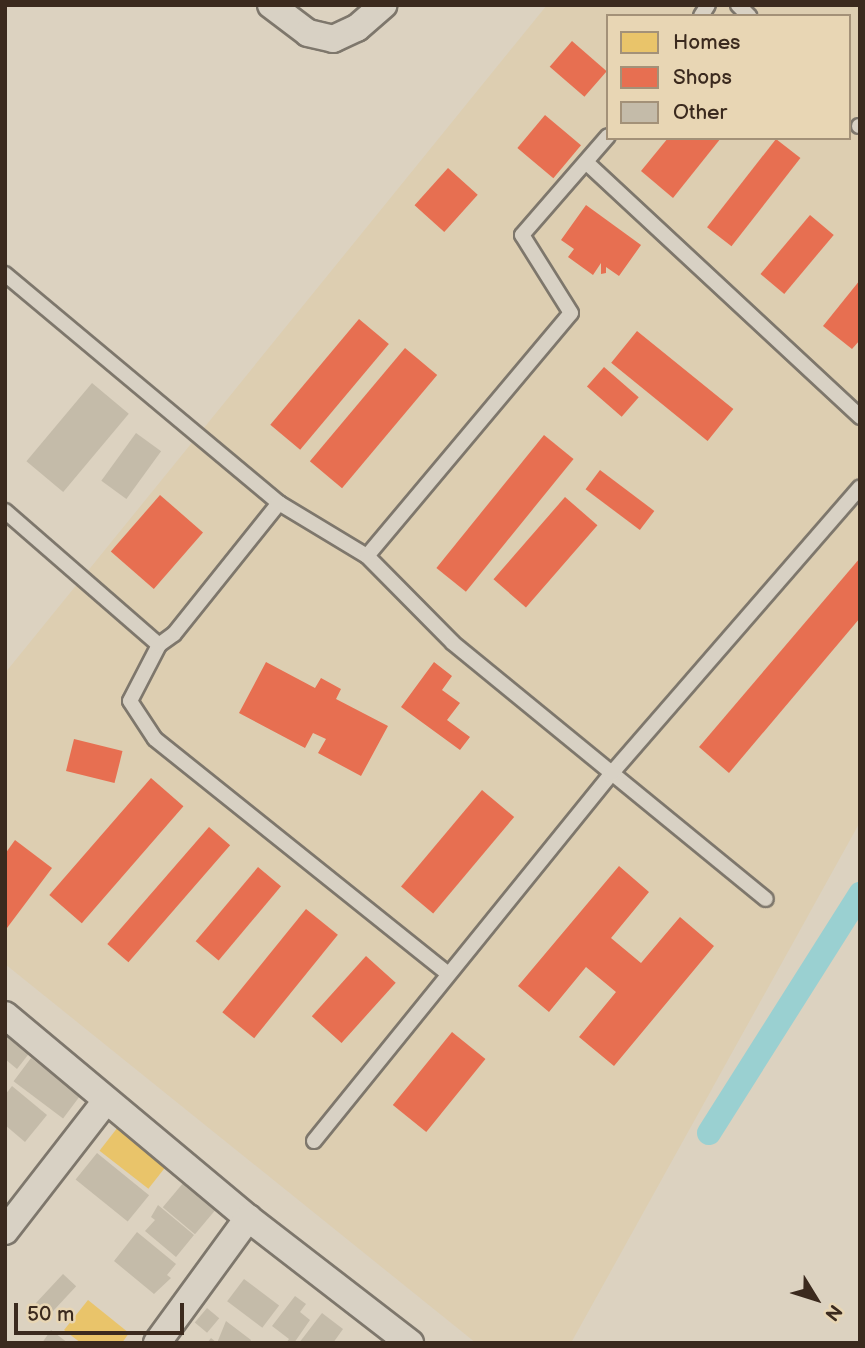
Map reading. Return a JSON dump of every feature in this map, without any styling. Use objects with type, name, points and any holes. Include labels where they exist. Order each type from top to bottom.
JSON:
[{"type":"street","points":[[271,5],[307,33],[333,39],[357,28],[383,5]]},
{"type":"street","points":[[5,1015],[248,1219],[410,1343]]},
{"type":"street","points":[[5,1231],[106,1101]]},
{"type":"street","points":[[157,1343],[248,1219]]},
{"type":"lane","points":[[367,556],[571,313],[522,235],[606,139]]},
{"type":"lane","points":[[587,163],[860,417]]},
{"type":"lane","points":[[5,274],[279,503],[367,556],[453,643],[610,775],[766,899]]},
{"type":"lane","points":[[314,1141],[447,972],[610,775],[860,487]]},
{"type":"lane","points":[[279,503],[173,634],[159,645],[130,701],[155,739],[447,972]]},
{"type":"lane","points":[[5,511],[159,645]]},
{"type":"shaded area","points":[[547,5],[860,5],[860,822],[571,1343],[476,1343],[5,964],[5,673]]},
{"type":"building: Homes","points":[[118,1127],[167,1165],[148,1189],[100,1151]]},
{"type":"building: Homes","points":[[88,1300],[129,1333],[122,1343],[81,1343],[64,1330]]},
{"type":"building: Shops","points":[[572,41],[606,71],[584,97],[550,67]]},
{"type":"building: Shops","points":[[545,115],[581,145],[553,178],[517,148]]},
{"type":"building: Shops","points":[[666,140],[719,140],[673,198],[641,171]]},
{"type":"building: Shops","points":[[777,140],[800,158],[731,246],[707,227]]},
{"type":"building: Shops","points":[[448,168],[478,195],[444,232],[415,205]]},
{"type":"building: Shops","points":[[586,205],[641,245],[619,276],[606,267],[606,273],[601,274],[601,263],[593,275],[568,257],[574,249],[561,240]]},
{"type":"building: Shops","points":[[810,215],[834,235],[784,294],[761,274]]},
{"type":"building: Shops","points":[[860,280],[860,340],[852,349],[823,326]]},
{"type":"building: Shops","points":[[359,319],[389,344],[300,450],[270,425]]},
{"type":"building: Shops","points":[[637,331],[733,409],[708,441],[611,363]]},
{"type":"building: Shops","points":[[405,348],[437,375],[342,488],[310,461]]},
{"type":"building: Shops","points":[[604,367],[639,397],[622,417],[587,387]]},
{"type":"building: Shops","points":[[544,435],[574,459],[466,592],[436,568]]},
{"type":"building: Shops","points":[[600,470],[654,511],[640,530],[586,489]]},
{"type":"building: Shops","points":[[160,495],[203,532],[154,589],[111,552]]},
{"type":"building: Shops","points":[[565,497],[597,525],[526,607],[493,579]]},
{"type":"building: Shops","points":[[860,558],[860,618],[729,773],[699,747]]},
{"type":"building: Shops","points":[[266,662],[315,688],[321,678],[341,689],[336,699],[388,726],[361,776],[318,753],[326,739],[313,733],[305,748],[239,713]]},
{"type":"building: Shops","points":[[434,662],[452,676],[442,690],[460,703],[447,720],[470,737],[460,750],[401,707]]},
{"type":"building: Shops","points":[[74,739],[123,751],[115,783],[66,771]]},
{"type":"building: Shops","points":[[151,778],[183,806],[82,923],[49,895]]},
{"type":"building: Shops","points":[[482,790],[514,817],[433,914],[401,887]]},
{"type":"building: Shops","points":[[209,827],[230,845],[128,962],[107,944]]},
{"type":"building: Shops","points":[[15,840],[52,868],[7,928],[5,854]]},
{"type":"building: Shops","points":[[619,866],[649,892],[611,938],[641,963],[680,917],[714,946],[614,1066],[579,1037],[616,992],[586,967],[549,1012],[518,986]]},
{"type":"building: Shops","points":[[258,867],[281,886],[219,961],[196,941]]},
{"type":"building: Shops","points":[[306,909],[338,935],[254,1038],[222,1012]]},
{"type":"building: Shops","points":[[366,956],[396,983],[342,1043],[312,1016]]},
{"type":"building: Shops","points":[[452,1032],[485,1059],[426,1132],[393,1105]]},
{"type":"building: Other","points":[[92,383],[129,414],[63,492],[26,461]]},
{"type":"building: Other","points":[[136,433],[161,451],[126,499],[101,481]]},
{"type":"building: Other","points":[[5,1031],[31,1051],[17,1069],[5,1059]]},
{"type":"building: Other","points":[[31,1058],[81,1095],[63,1118],[14,1081]]},
{"type":"building: Other","points":[[12,1086],[47,1115],[25,1142],[5,1125],[5,1095]]},
{"type":"building: Other","points":[[97,1153],[149,1195],[128,1222],[76,1179]]},
{"type":"building: Other","points":[[184,1182],[216,1209],[195,1234],[163,1207]]},
{"type":"building: Other","points":[[158,1205],[194,1235],[176,1257],[145,1231],[155,1220],[151,1217]]},
{"type":"building: Other","points":[[137,1232],[176,1264],[167,1275],[171,1278],[154,1294],[114,1261]]},
{"type":"building: Other","points":[[63,1274],[76,1286],[49,1316],[36,1303]]},
{"type":"building: Other","points":[[244,1279],[279,1305],[262,1328],[227,1301]]},
{"type":"building: Other","points":[[295,1296],[306,1304],[300,1312],[310,1320],[294,1343],[286,1343],[289,1339],[272,1326]]},
{"type":"building: Other","points":[[207,1308],[219,1318],[207,1333],[195,1323]]},
{"type":"building: Other","points":[[322,1313],[343,1329],[333,1343],[299,1343]]},
{"type":"building: Other","points":[[226,1321],[251,1340],[250,1343],[217,1343]]},
{"type":"building: Other","points":[[51,1330],[68,1343],[42,1343]]},
{"type":"waterway","points":[[709,1133],[860,894]]}]
